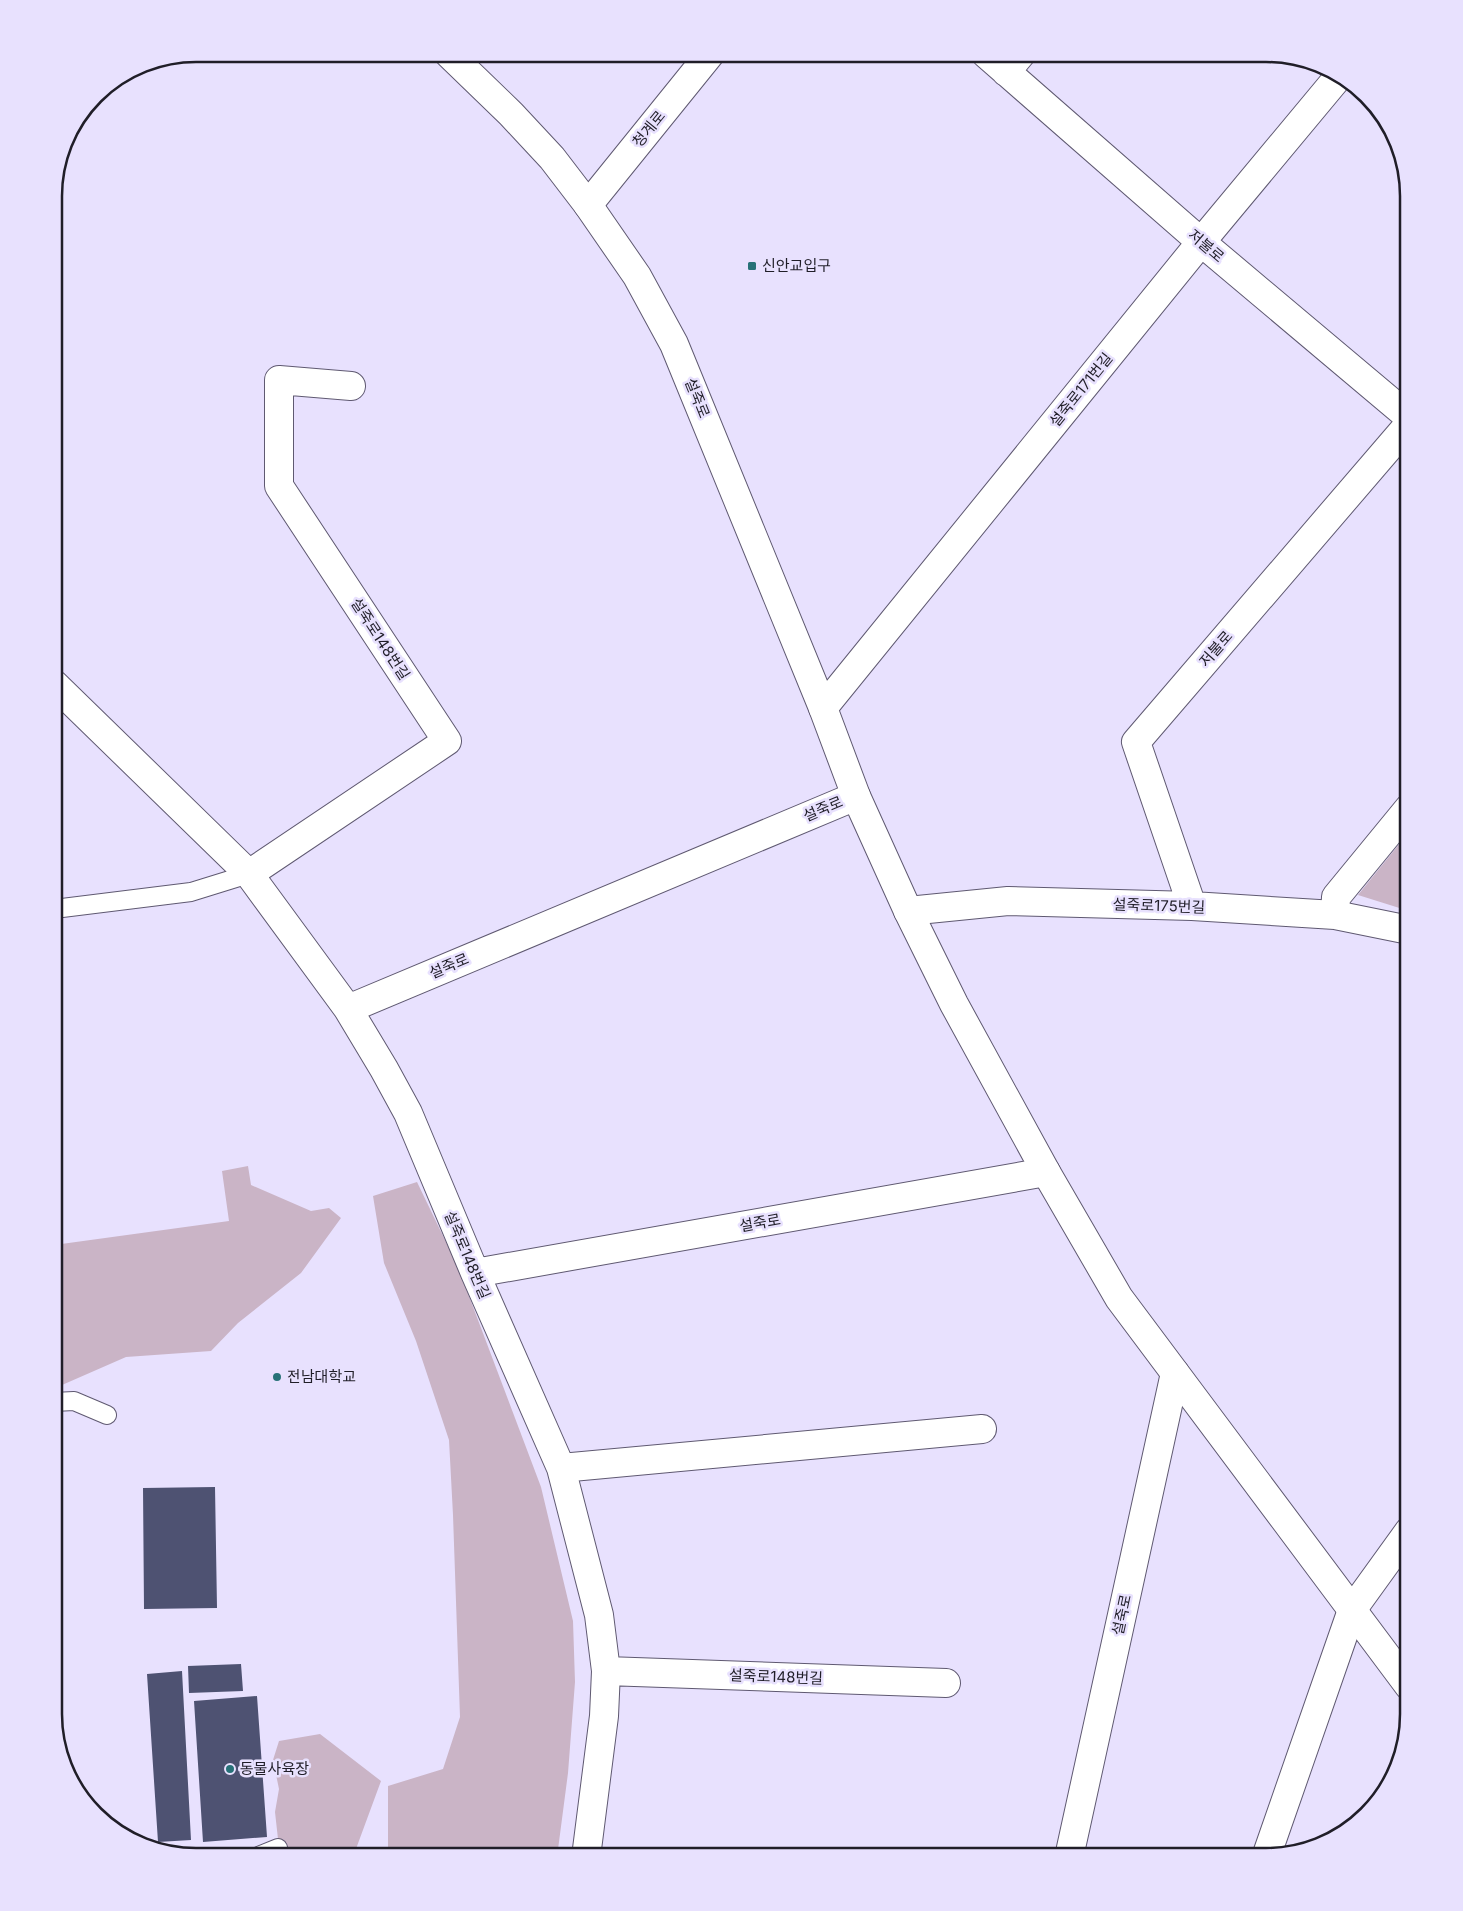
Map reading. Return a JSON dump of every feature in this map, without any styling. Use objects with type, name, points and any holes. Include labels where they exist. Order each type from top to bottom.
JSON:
[{"type":"street","name":"설죽로","points":[[457,62],[511,114],[552,158],[588,205],[637,276],[674,344],[823,708],[856,796],[908,911],[954,1004],[1046,1172],[1119,1298],[1400,1674]]},
{"type":"street","name":"청계로","points":[[588,205],[703,62]]},
{"type":"street","name":"저불로","points":[[1014,63],[1201,242],[1400,409]]},
{"type":"street","name":"설죽로171번길","points":[[823,708],[1201,242],[1335,81]]},
{"type":"street","name":"설죽로148번길","points":[[249,874],[447,741],[280,486],[279,380],[351,386]]},
{"type":"street","name":"저불로","points":[[1192,906],[1136,742],[1400,434]]},
{"type":"street","name":"설죽로148번길","points":[[63,692],[249,874],[348,1009],[408,1113],[475,1274],[561,1468],[599,1615],[606,1671],[604,1716],[587,1848]]},
{"type":"street","name":"설죽로","points":[[348,1009],[856,796]]},
{"type":"street","points":[[1335,915],[1336,896],[1400,819]]},
{"type":"street","name":"설죽로175번길","points":[[908,911],[1008,901],[1192,906],[1335,915],[1400,928]]},
{"type":"street","name":"설죽로","points":[[475,1274],[1046,1172]]},
{"type":"street","name":"설죽로","points":[[1071,1848],[1175,1373]]},
{"type":"street","points":[[561,1468],[982,1428]]},
{"type":"street","points":[[1269,1848],[1352,1610],[1400,1543]]},
{"type":"street","name":"설죽로148번길","points":[[606,1671],[946,1683]]},
{"type":"lane","points":[[63,908],[191,892],[249,874]]},
{"type":"lane","points":[[62,1402],[74,1401],[107,1415]]},
{"type":"shaded area","points":[[1400,843],[1400,908],[1358,895]]},
{"type":"shaded area","points":[[248,1166],[251,1185],[311,1211],[329,1208],[341,1218],[301,1273],[238,1323],[211,1351],[126,1357],[62,1385],[62,1244],[229,1221],[222,1171]]},
{"type":"shaded area","points":[[417,1182],[458,1267],[541,1487],[573,1621],[575,1682],[568,1773],[558,1848],[388,1848],[388,1786],[443,1769],[460,1717],[449,1440],[416,1341],[384,1263],[373,1196]]},
{"type":"shaded area","points":[[320,1734],[381,1781],[356,1848],[279,1848],[275,1812],[279,1789],[273,1760],[279,1741]]},
{"type":"building","points":[[215,1487],[217,1608],[144,1609],[143,1488]]},
{"type":"building","points":[[241,1664],[243,1691],[189,1693],[188,1666]]},
{"type":"building","points":[[182,1671],[191,1840],[158,1842],[147,1674]]},
{"type":"building","name":"동물사육장","points":[[257,1696],[267,1837],[203,1842],[194,1701]]},
{"type":"place","name":"신안교입구","points":[[752,266]]},
{"type":"place","name":"전남대학교","points":[[277,1377]]},
{"type":"place","name":"동물사육장","points":[[230,1769]]}]
